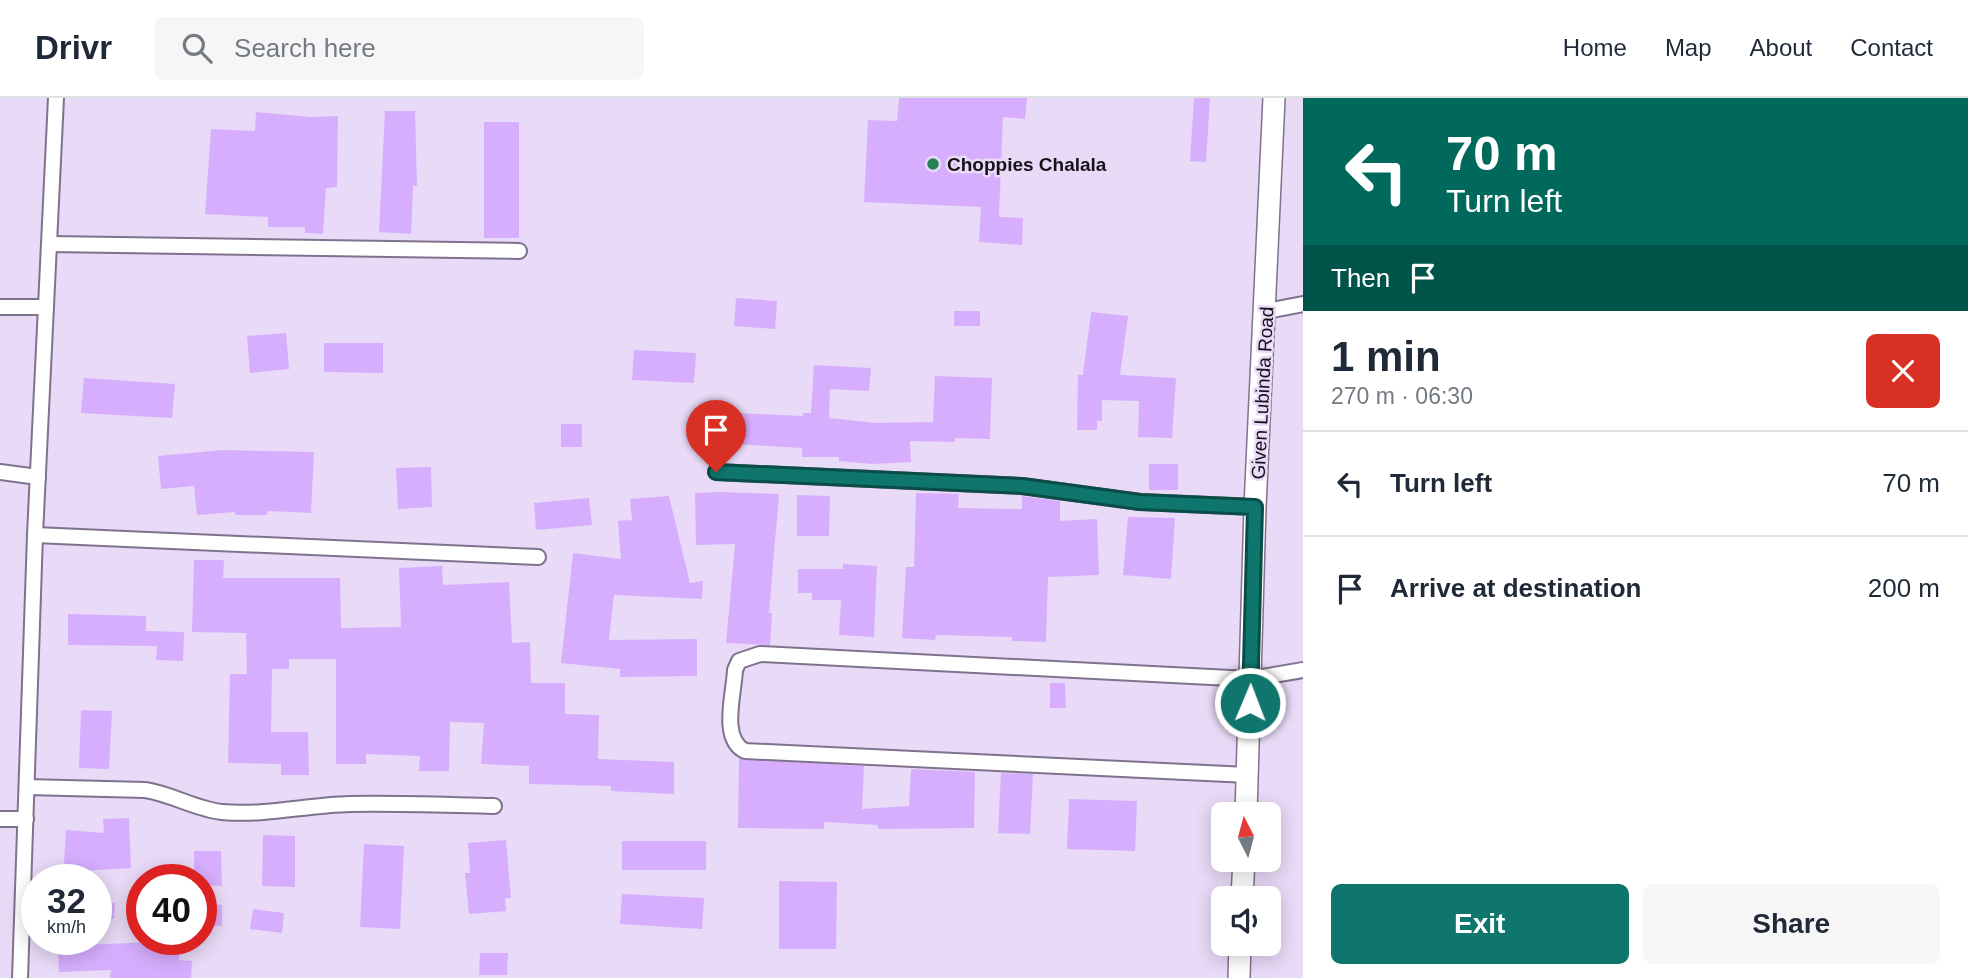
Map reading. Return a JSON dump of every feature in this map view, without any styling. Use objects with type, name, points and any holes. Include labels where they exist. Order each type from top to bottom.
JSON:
[{"type":"street","points":[[20,978],[35,535],[56,98]]},
{"type":"street","name":"Given Lubinda Road","points":[[1247,802],[1255,507],[1267,311],[1274,98]]},
{"type":"street","points":[[49,244],[519,251]]},
{"type":"street","points":[[1267,311],[1303,304]]},
{"type":"street","points":[[0,307],[46,307]]},
{"type":"street","points":[[0,472],[38,477]]},
{"type":"street","points":[[716,472],[1022,486],[1140,502],[1255,507]]},
{"type":"street","points":[[35,535],[538,557]]},
{"type":"street","points":[[1248,775],[745,751],[736,747],[730,735],[735,670],[739,661],[760,654],[1250,680],[1303,670]]},
{"type":"street","points":[[27,787],[145,790],[175,797],[194,806],[225,812],[300,810],[349,804],[494,806]]},
{"type":"street","points":[[0,819],[26,819]]},
{"type":"street","points":[[1239,978],[1240,956]]},
{"type":"building","name":"Choppies Chalala","points":[[899,98],[1027,98],[1025,119],[1003,117],[999,217],[1023,218],[1022,245],[979,242],[981,207],[864,202],[868,120],[897,121]]},
{"type":"building","points":[[1194,98],[1210,98],[1206,162],[1190,161]]},
{"type":"building","points":[[385,111],[415,111],[417,186],[413,186],[411,234],[379,232]]},
{"type":"building","points":[[256,112],[311,117],[338,116],[337,187],[326,188],[323,234],[305,233],[305,227],[268,227],[268,217],[205,214],[211,129],[255,131]]},
{"type":"building","points":[[484,122],[519,122],[519,238],[484,238]]},
{"type":"building","points":[[736,298],[777,301],[775,329],[734,326]]},
{"type":"building","points":[[954,311],[980,311],[980,326],[954,326]]},
{"type":"building","points":[[1091,312],[1128,316],[1120,375],[1176,378],[1172,438],[1138,437],[1139,401],[1102,400],[1102,421],[1097,421],[1097,430],[1077,430],[1078,375],[1083,375]]},
{"type":"building","points":[[286,333],[289,369],[250,373],[247,336]]},
{"type":"building","points":[[324,343],[383,343],[383,373],[324,372]]},
{"type":"building","points":[[634,350],[696,353],[694,383],[632,380]]},
{"type":"building","points":[[814,365],[871,368],[869,391],[830,389],[829,418],[877,423],[933,422],[935,376],[992,378],[990,439],[955,438],[955,442],[910,441],[911,462],[872,464],[839,461],[839,457],[802,457],[802,448],[732,444],[734,413],[803,416],[803,413],[811,413]]},
{"type":"building","points":[[84,378],[175,384],[172,418],[81,413]]},
{"type":"building","points":[[561,424],[582,424],[582,447],[561,447]]},
{"type":"building","points":[[223,450],[314,452],[311,513],[267,511],[267,515],[235,515],[235,512],[197,515],[194,486],[161,489],[158,456]]},
{"type":"building","points":[[1149,464],[1178,464],[1178,490],[1149,490]]},
{"type":"building","points":[[431,467],[432,507],[398,509],[396,468]]},
{"type":"building","points":[[695,493],[779,494],[769,613],[772,613],[770,645],[726,643],[735,544],[696,545]]},
{"type":"building","points":[[916,493],[959,494],[958,508],[1022,509],[1022,496],[1060,501],[1060,521],[1097,519],[1099,575],[1048,577],[1046,642],[1012,641],[1012,637],[936,635],[935,640],[902,638],[906,567],[914,567]]},
{"type":"building","points":[[797,495],[830,496],[829,536],[797,536]]},
{"type":"building","points":[[669,496],[690,583],[703,581],[702,599],[614,595],[609,640],[697,639],[697,676],[620,677],[620,669],[561,663],[573,553],[621,559],[618,521],[632,520],[630,499]]},
{"type":"building","points":[[589,498],[592,525],[536,530],[534,503]]},
{"type":"building","points":[[1128,517],[1175,518],[1171,579],[1123,575]]},
{"type":"building","points":[[194,560],[224,560],[223,578],[340,578],[341,628],[401,627],[399,568],[442,566],[443,585],[509,582],[512,643],[530,642],[531,683],[565,683],[565,714],[599,715],[598,759],[674,762],[674,794],[611,791],[611,786],[529,784],[529,766],[481,764],[484,723],[450,722],[449,771],[419,771],[420,756],[366,754],[366,764],[336,764],[336,659],[289,659],[289,669],[272,669],[271,732],[308,732],[309,775],[281,775],[281,764],[228,763],[230,674],[247,674],[246,633],[192,632]]},
{"type":"building","points":[[843,564],[877,566],[874,637],[839,635],[841,600],[812,600],[812,593],[798,593],[798,569],[843,569]]},
{"type":"building","points":[[68,614],[146,616],[146,631],[184,632],[183,661],[156,660],[157,646],[68,645]]},
{"type":"building","points":[[1050,683],[1065,683],[1066,708],[1050,708]]},
{"type":"building","points":[[81,710],[112,711],[109,769],[79,768]]},
{"type":"building","points":[[739,758],[864,766],[862,809],[909,806],[911,769],[975,772],[974,828],[878,829],[878,825],[824,822],[824,829],[738,828]]},
{"type":"building","points":[[1001,773],[1033,774],[1030,834],[998,833]]},
{"type":"building","points":[[1069,799],[1137,801],[1135,851],[1067,849]]},
{"type":"building","points":[[129,818],[131,864],[126,864],[126,868],[112,869],[112,864],[64,864],[66,830],[104,833],[103,819]]},
{"type":"building","points":[[263,835],[295,836],[295,887],[262,886]]},
{"type":"building","points":[[506,840],[511,898],[505,898],[506,911],[469,914],[465,873],[470,873],[468,843]]},
{"type":"building","points":[[622,841],[706,841],[706,870],[622,870]]},
{"type":"building","points":[[364,844],[404,846],[400,929],[360,927]]},
{"type":"building","points":[[194,851],[221,851],[222,886],[217,886],[217,864],[194,864]]},
{"type":"building","points":[[779,881],[837,882],[836,949],[779,949]]},
{"type":"building","points":[[622,894],[704,898],[702,929],[620,924]]},
{"type":"building","points":[[112,903],[115,903],[112,919]]},
{"type":"building","points":[[217,904],[222,905],[222,926],[217,926]]},
{"type":"building","points":[[253,909],[284,913],[282,933],[250,929]]},
{"type":"building","points":[[126,943],[126,955],[179,955],[179,960],[192,961],[191,978],[110,978],[111,970],[59,972],[58,955],[112,955],[112,944]]},
{"type":"building","points":[[480,953],[508,953],[507,975],[479,975]]},
{"type":"place","name":"Choppies Chalala","points":[[933,164]]},
{"type":"route","points":[[716,472],[1022,486],[1140,502],[1255,507],[1250,703]]}]
